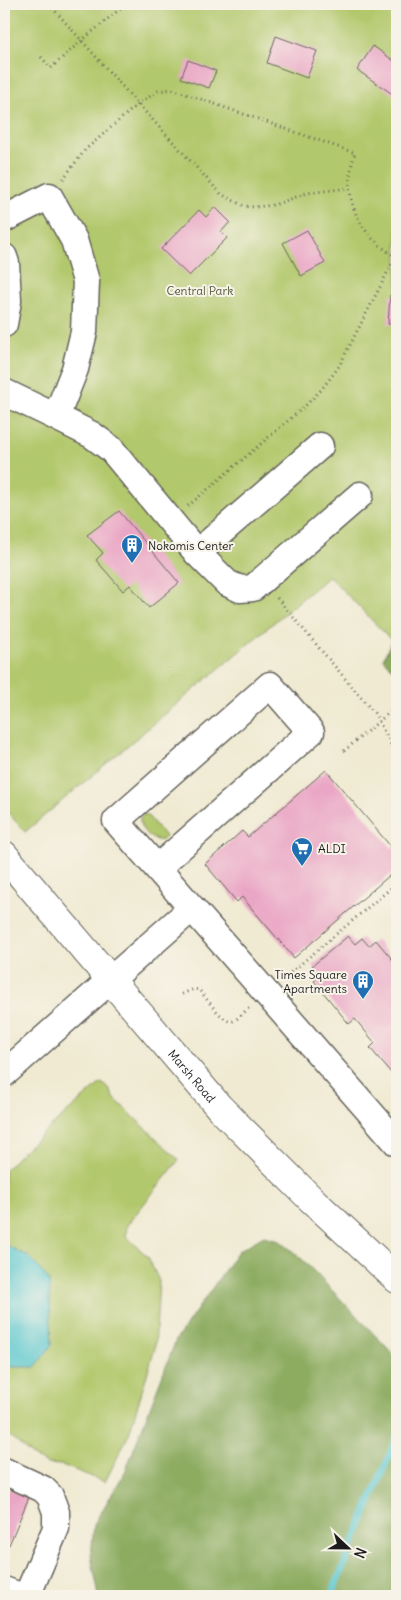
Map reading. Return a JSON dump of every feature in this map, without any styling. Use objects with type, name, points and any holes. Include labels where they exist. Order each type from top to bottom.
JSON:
[{"type":"main road","name":"Marsh Road","points":[[4,855],[219,1107],[311,1199],[397,1279]]},
{"type":"street","points":[[4,219],[49,196],[74,240],[86,281],[84,332],[75,369],[56,417]]},
{"type":"street","points":[[4,257],[8,301],[4,324]]},
{"type":"street","points":[[4,392],[92,436],[111,449],[197,553],[227,583],[240,589],[253,588],[360,495]]},
{"type":"street","points":[[197,553],[320,446]]},
{"type":"street","points":[[157,868],[311,732],[270,685],[116,821],[157,868],[192,908],[397,1142]]},
{"type":"street","points":[[4,1074],[192,908]]},
{"type":"street","points":[[4,1472],[43,1489],[50,1496],[56,1512],[56,1528],[27,1596]]},
{"type":"street","points":[[4,1590],[20,1596]]},
{"type":"path","points":[[49,4],[123,88],[221,194],[232,201],[244,206],[256,207],[274,205],[307,193],[349,188]]},
{"type":"path","points":[[41,58],[51,68],[126,4]]},
{"type":"path","points":[[49,196],[86,150],[138,104],[158,91],[172,89],[355,153],[349,188],[355,212],[370,238],[396,257],[338,368],[321,390],[303,408],[170,521]]},
{"type":"path","points":[[262,580],[380,721],[397,756]]},
{"type":"path","points":[[344,751],[397,706]]},
{"type":"path","points":[[277,984],[397,884]]},
{"type":"path","points":[[182,994],[194,989],[199,990],[223,1018],[228,1021],[234,1020],[256,1002]]},
{"type":"green space","name":"Central Park","points":[[4,4],[397,4],[397,646],[329,576],[25,832],[4,808]]},
{"type":"green space","points":[[397,629],[397,674],[383,659]]},
{"type":"green space","points":[[142,814],[147,815],[165,836],[163,840],[154,839],[145,832],[140,823]]},
{"type":"green space","points":[[101,1083],[108,1087],[114,1098],[179,1160],[127,1225],[126,1236],[148,1257],[159,1281],[155,1348],[129,1434],[105,1482],[62,1465],[47,1464],[35,1458],[4,1431],[4,1171],[23,1151]]},
{"type":"green space","points":[[264,1236],[279,1240],[303,1260],[397,1358],[397,1596],[99,1596],[91,1556],[94,1524],[125,1472],[176,1340],[238,1251]]},
{"type":"water","points":[[6,1245],[29,1257],[49,1280],[52,1345],[35,1367],[4,1367],[4,1248]]},
{"type":"building","points":[[276,36],[317,51],[307,78],[267,63]]},
{"type":"building","points":[[373,46],[397,63],[397,90],[394,95],[357,70]]},
{"type":"building","points":[[188,60],[216,71],[209,88],[181,78]]},
{"type":"building","points":[[215,207],[230,222],[221,232],[227,238],[189,276],[161,249],[199,210],[206,217]]},
{"type":"building","points":[[307,230],[325,263],[301,276],[283,243]]},
{"type":"building","points":[[390,295],[397,295],[397,325],[388,324]]},
{"type":"building","name":"Nokomis Center","points":[[119,511],[179,583],[149,608],[130,585],[123,591],[96,560],[103,553],[87,535]]},
{"type":"building","name":"ALDI","points":[[326,770],[392,848],[397,843],[397,869],[294,958],[242,897],[237,902],[205,864],[242,831],[248,837]]},
{"type":"building","name":"Times Square Apartments","points":[[348,936],[355,944],[362,938],[369,946],[376,940],[397,965],[397,1080],[370,1048],[375,1043],[355,1019],[349,1024],[314,981],[319,976],[312,966]]},
{"type":"building","points":[[4,1487],[29,1497],[9,1545],[4,1543]]},
{"type":"waterway","points":[[331,1596],[397,1437]]},
{"type":"place","name":"Nokomis Center","points":[[132,564]]},
{"type":"place","name":"ALDI","points":[[302,867]]},
{"type":"place","name":"Times Square Apartments","points":[[363,1000]]}]
